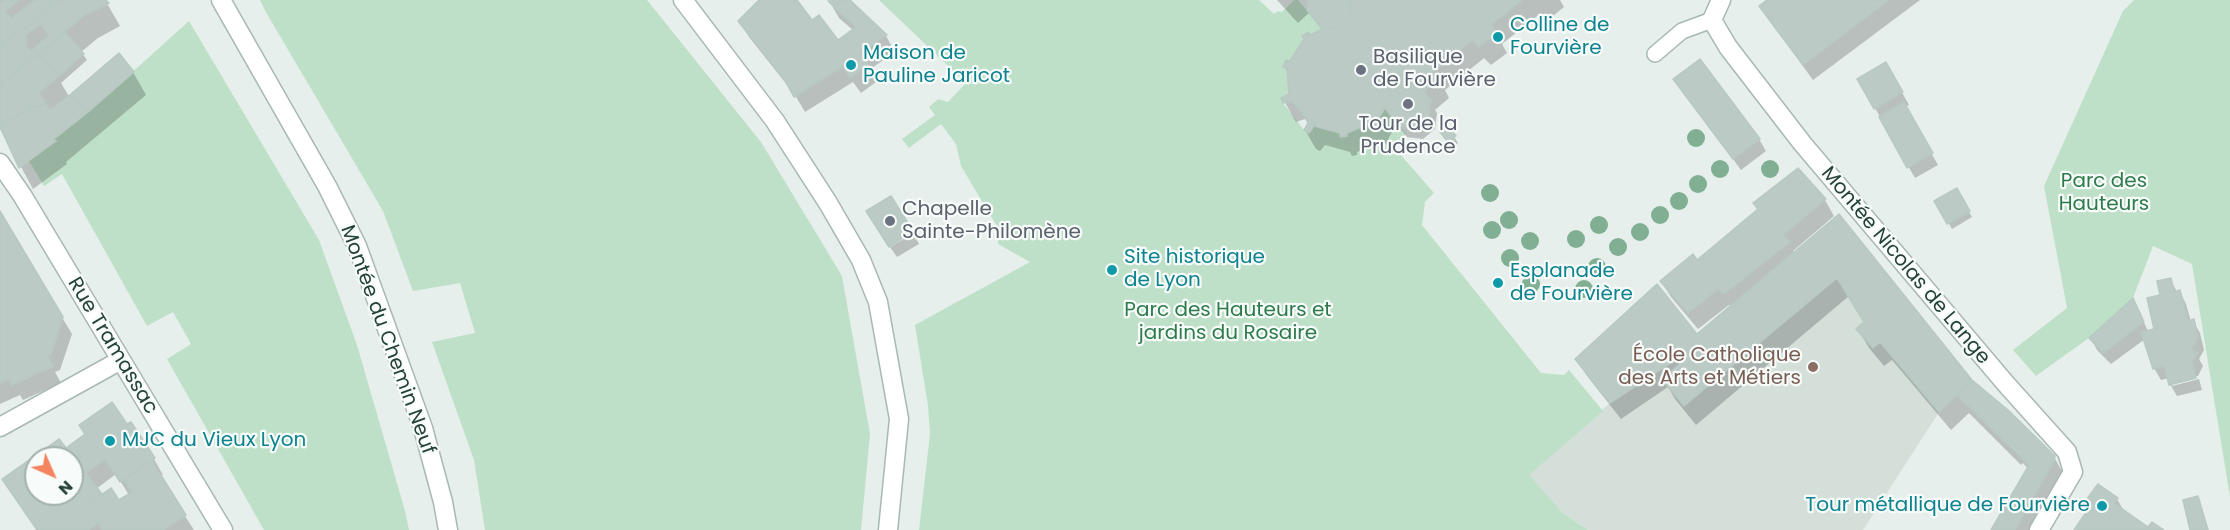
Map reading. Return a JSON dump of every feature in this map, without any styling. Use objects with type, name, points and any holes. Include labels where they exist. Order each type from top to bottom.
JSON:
[{"type":"street","name":"Montée du Chemin Neuf","points":[[221,0],[327,186],[357,246],[423,428],[443,502],[448,530]]},
{"type":"street","points":[[683,0],[775,121],[828,203],[861,260],[878,302],[899,419],[888,530]]},
{"type":"street","points":[[1712,20],[1721,0]]},
{"type":"street","name":"Montée Nicolas de Lange","points":[[1712,20],[1728,47],[1802,143],[2067,452],[2073,472],[2039,530]]},
{"type":"street","name":"Rue Tramassac","points":[[0,163],[22,195],[223,530]]},
{"type":"street","points":[[0,427],[120,360]]},
{"type":"lane","points":[[1655,54],[1682,32],[1712,20]]},
{"type":"shaded area","name":"École Catholique des Arts et Métiers","points":[[1839,214],[1972,380],[1939,412],[1863,530],[1588,530],[1563,513],[1528,475],[1610,403],[1678,357],[1697,334]]},
{"type":"green space","points":[[260,0],[647,0],[761,142],[842,276],[870,434],[861,530],[485,530],[474,460],[432,342],[475,333],[460,283],[413,291],[383,211]]},
{"type":"green space","name":"Parc des Hauteurs et jardins du Rosaire","points":[[879,0],[1259,0],[1274,14],[1278,11],[1282,12],[1294,0],[1298,0],[1322,29],[1310,34],[1307,32],[1302,36],[1304,39],[1290,61],[1286,60],[1283,67],[1287,68],[1289,94],[1281,98],[1283,103],[1304,130],[1309,132],[1314,126],[1340,133],[1340,137],[1347,136],[1347,133],[1371,123],[1375,127],[1380,122],[1378,119],[1385,108],[1406,134],[1391,148],[1398,156],[1400,154],[1434,193],[1425,202],[1422,225],[1541,373],[1564,375],[1569,370],[1603,411],[1529,475],[1563,513],[1588,530],[919,530],[930,434],[928,406],[915,325],[1030,262],[998,244],[998,228],[961,166],[956,144],[941,124],[909,148],[902,139],[935,115],[929,107],[938,99],[948,102],[966,83]]},
{"type":"green space","name":"Parc des Hauteurs","points":[[2134,0],[2230,0],[2230,497],[2192,264],[2153,246],[2133,298],[2089,338],[2036,376],[2013,350],[2067,308],[2044,186],[2123,11]]},
{"type":"green space","points":[[189,21],[319,240],[357,345],[409,530],[264,530],[167,359],[191,344],[173,312],[147,326],[62,174],[44,186],[29,161],[87,113]]},
{"type":"building","points":[[4,0],[20,0],[5,11],[11,18],[35,0],[62,0],[0,46],[0,3]]},
{"type":"building","points":[[62,0],[106,0],[109,3],[85,15],[0,85],[0,46]],"holes":[[[40,24],[49,35],[31,51],[26,46],[26,35]]]},
{"type":"building","points":[[759,0],[797,0],[812,20],[819,15],[838,40],[856,27],[828,1],[850,0],[887,35],[860,54],[868,65],[850,78],[843,66],[794,97],[784,79],[738,21]]},
{"type":"building","points":[[1308,0],[1350,0],[1350,15],[1335,27],[1322,29],[1307,10]]},
{"type":"building","name":"Basilique de Fourvière","points":[[1350,0],[1522,0],[1491,25],[1497,33],[1479,47],[1472,40],[1434,71],[1440,78],[1424,91],[1417,84],[1402,85],[1387,98],[1385,108],[1378,119],[1380,122],[1375,127],[1371,123],[1347,133],[1347,136],[1340,137],[1340,133],[1314,126],[1309,133],[1304,130],[1309,121],[1292,101],[1283,103],[1281,98],[1289,94],[1287,68],[1283,67],[1286,60],[1290,61],[1304,39],[1302,36],[1308,32],[1310,35],[1322,29],[1335,27],[1350,15]]},
{"type":"building","points":[[1767,0],[1889,0],[1803,65],[1759,6]]},
{"type":"building","points":[[65,32],[84,54],[59,76],[39,54]]},
{"type":"building","points":[[119,53],[134,72],[87,113],[71,94]]},
{"type":"building","points":[[39,54],[59,76],[39,93],[46,102],[29,108],[0,127],[0,85]]},
{"type":"building","points":[[1700,59],[1760,139],[1733,159],[1673,79]]},
{"type":"building","points":[[1886,62],[1903,92],[1874,109],[1857,79]]},
{"type":"building","name":"Tour de la Prudence","points":[[1417,84],[1431,100],[1429,117],[1416,127],[1399,126],[1385,108],[1387,98],[1402,85]]},
{"type":"building","points":[[71,94],[87,113],[54,139],[56,141],[19,168],[0,127],[31,107],[45,103],[50,110]]},
{"type":"building","points":[[1904,102],[1933,153],[1907,168],[1879,117]]},
{"type":"building","points":[[1447,124],[1456,136],[1448,142],[1439,131]]},
{"type":"building","points":[[1798,168],[1826,199],[1783,235],[1790,242],[1724,294],[1718,289],[1688,313],[1660,281],[1693,254],[1697,260],[1758,209],[1753,203]]},
{"type":"building","points":[[1957,188],[1970,211],[1947,224],[1934,201]]},
{"type":"building","name":"Chapelle Sainte-Philomène","points":[[891,196],[913,231],[889,247],[866,211]]},
{"type":"building","points":[[0,211],[63,317],[51,354],[47,355],[53,366],[12,385],[10,379],[0,383]]},
{"type":"building","points":[[1839,214],[1972,380],[1939,412],[1880,342],[1873,348],[1856,329],[1864,322],[1837,278],[1684,406],[1662,379],[1682,362],[1678,358],[1700,338],[1697,334]]},
{"type":"building","points":[[2171,278],[2174,292],[2180,290],[2188,321],[2194,319],[2198,338],[2191,350],[2198,353],[2192,362],[2196,378],[2169,385],[2164,366],[2153,369],[2141,332],[2154,329],[2147,298],[2160,295],[2157,281]]},
{"type":"building","points":[[1657,284],[1700,338],[1678,358],[1610,403],[1575,359]]},
{"type":"building","points":[[2133,298],[2144,322],[2103,353],[2089,338]]},
{"type":"building","points":[[1972,380],[2008,410],[2055,456],[2015,530],[1991,530],[2029,465],[1957,395]]},
{"type":"building","name":"MJC du Vieux Lyon","points":[[112,402],[127,424],[131,422],[155,458],[120,482],[105,459],[86,473],[84,470],[84,446],[69,446],[85,434],[79,425]]},
{"type":"building","points":[[59,439],[64,446],[49,446]]},
{"type":"building","points":[[152,461],[186,515],[163,530],[102,530],[98,523],[88,530],[50,530],[111,488],[119,500],[132,492],[124,480]]},
{"type":"building","points":[[24,464],[24,506],[84,506],[84,471],[102,494],[50,530],[37,530],[2,479]]},
{"type":"building","name":"Tour métallique de Fourvière","points":[[2098,484],[2118,498],[2114,503],[2148,527],[2152,522],[2164,530],[2074,530],[2089,508],[2084,503]]},
{"type":"building","points":[[2198,496],[2208,530],[2190,530],[2183,500]]},
{"type":"place","name":"Colline de Fourvière","points":[[1498,37]]},
{"type":"place","name":"Maison de Pauline Jaricot","points":[[851,65]]},
{"type":"place","name":"Basilique de Fourvière","points":[[1361,70]]},
{"type":"place","name":"Tour de la Prudence","points":[[1408,104]]},
{"type":"place","name":"Chapelle Sainte-Philomène","points":[[890,221]]},
{"type":"place","name":"Site historique de Lyon","points":[[1112,270]]},
{"type":"place","name":"Esplanade de Fourvière","points":[[1498,283]]},
{"type":"place","name":"École Catholique des Arts et Métiers","points":[[1813,367]]},
{"type":"place","name":"MJC du Vieux Lyon","points":[[110,441]]},
{"type":"place","name":"Tour métallique de Fourvière","points":[[2102,506]]}]
